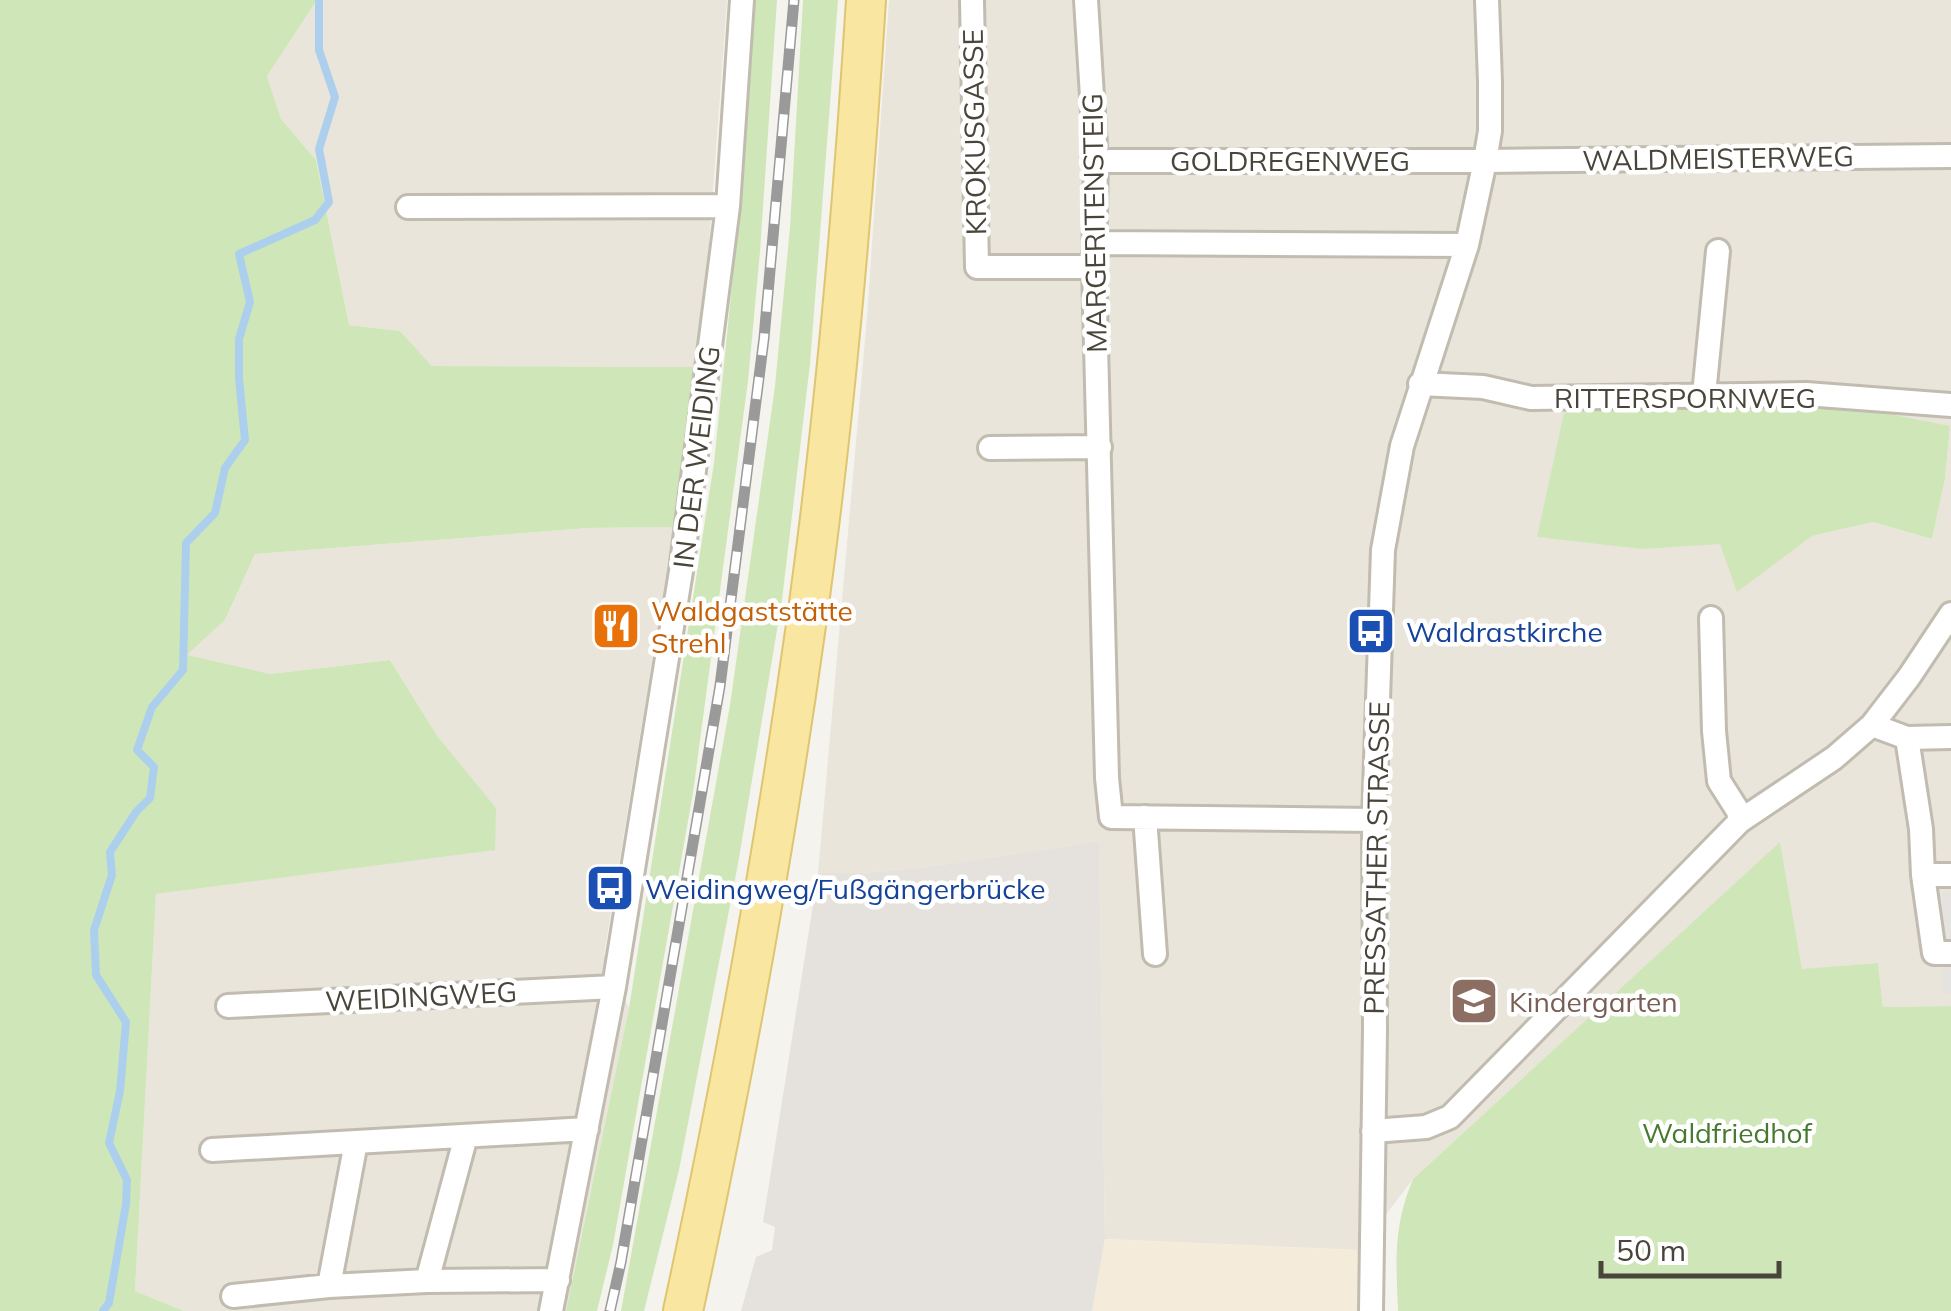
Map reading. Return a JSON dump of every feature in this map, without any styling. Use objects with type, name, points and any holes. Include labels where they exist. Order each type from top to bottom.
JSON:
[{"type":"main road","points":[[684,1311],[744,1002],[806,625],[835,394],[866,0]]},
{"type":"street","name":"IN DER WEIDING","points":[[614,987],[681,571],[728,206],[742,0]]},
{"type":"street","name":"KROKUSGASSE","points":[[972,0],[976,267],[1094,267]]},
{"type":"street","name":"MARGERITENSTEIG","points":[[1086,0],[1096,161],[1094,267],[1108,778],[1111,817],[1146,817]]},
{"type":"street","name":"PRESSATHER STRASSE","points":[[1371,1311],[1374,820],[1383,550],[1402,446],[1467,245],[1485,161],[1490,132],[1487,0]]},
{"type":"street","name":"WALDMEISTERWEG","points":[[1485,161],[1951,156]]},
{"type":"street","name":"GOLDREGENWEG","points":[[1096,161],[1485,161]]},
{"type":"street","points":[[408,206],[728,206]]},
{"type":"street","points":[[1096,243],[1467,245]]},
{"type":"street","points":[[1704,395],[1718,251]]},
{"type":"street","name":"RITTERSPORNWEG","points":[[1420,384],[1483,387],[1531,398],[1806,394],[1951,405]]},
{"type":"street","points":[[990,448],[1100,447]]},
{"type":"street","points":[[1373,1130],[1426,1127],[1450,1117],[1740,821],[1834,758],[1872,725],[1951,614]]},
{"type":"street","points":[[1711,618],[1719,782],[1740,821]]},
{"type":"street","points":[[1872,725],[1907,738],[1951,737]]},
{"type":"street","points":[[1907,738],[1934,953],[1951,954]]},
{"type":"street","points":[[1155,954],[1146,817],[1374,820]]},
{"type":"street","points":[[1923,875],[1951,875]]},
{"type":"street","points":[[551,1311],[614,987]]},
{"type":"street","name":"WEIDINGWEG","points":[[228,1006],[614,987]]},
{"type":"street","points":[[212,1150],[586,1129]]},
{"type":"street","points":[[427,1281],[466,1136]]},
{"type":"street","points":[[329,1286],[356,1142]]},
{"type":"street","points":[[232,1296],[427,1281],[558,1280]]},
{"type":"shaded area","points":[[317,0],[727,0],[700,367],[432,366],[400,331],[349,325],[316,160],[281,119],[267,76]]},
{"type":"shaded area","points":[[889,0],[1951,0],[1951,1006],[1883,1007],[1878,963],[1802,970],[1780,843],[1413,1179],[1359,1250],[1105,1239],[1099,843],[928,867],[818,873],[867,317]],"holes":[[[1950,426],[1945,479],[1932,539],[1873,522],[1812,536],[1737,591],[1721,544]]]},
{"type":"shaded area","points":[[674,527],[604,955],[629,1008],[566,1311],[184,1311],[135,1291],[156,894],[495,849],[438,737],[390,660],[270,674],[186,656],[225,620],[255,554],[589,528]]},
{"type":"shaded area","points":[[1099,842],[1105,1239],[1092,1311],[741,1311],[756,1257],[772,1250],[775,1227],[763,1222],[818,873],[928,867]]},
{"type":"shaded area","points":[[1942,892],[1951,892],[1951,993],[1943,994]]},
{"type":"shaded area","points":[[1105,1239],[1359,1250],[1357,1311],[1092,1311]]},
{"type":"green space","points":[[0,0],[317,0],[267,76],[281,119],[316,160],[349,325],[400,331],[432,366],[700,367],[674,527],[589,528],[255,554],[225,620],[187,655],[270,674],[390,660],[438,737],[496,808],[495,850],[156,894],[135,1291],[184,1311],[0,1311]]},
{"type":"green space","points":[[752,0],[777,0],[760,252],[748,381],[693,793],[613,1245],[597,1311],[566,1311],[629,1008],[714,463],[733,275]]},
{"type":"green space","points":[[803,0],[838,0],[810,364],[782,600],[738,864],[679,1170],[644,1311],[621,1311],[730,705],[775,386],[790,227]]},
{"type":"green space","points":[[1778,404],[1864,409],[1950,426],[1945,479],[1932,539],[1873,522],[1812,536],[1737,592],[1720,544],[1642,549],[1537,537],[1564,413]]},
{"type":"green space","name":"Waldfriedhof","points":[[1780,842],[1802,969],[1878,963],[1883,1007],[1951,1006],[1951,1311],[1398,1311],[1399,1228],[1413,1179]]},
{"type":"waterway","points":[[103,1311],[109,1303],[126,1204],[127,1180],[109,1143],[120,1091],[126,1022],[96,975],[94,930],[112,875],[110,852],[150,798],[154,767],[137,750],[152,707],[183,670],[186,543],[215,513],[225,468],[245,440],[239,339],[250,302],[239,254],[315,220],[329,202],[319,149],[335,97],[319,50],[319,0]]},
{"type":"railway","points":[[610,1311],[720,686],[764,338],[794,0]]},
{"type":"place","name":"Waldgaststätte Strehl","points":[[616,626]]},
{"type":"place","name":"Waldrastkirche","points":[[1371,631]]},
{"type":"place","name":"Weidingweg/Fußgängerbrücke","points":[[610,888]]},
{"type":"place","name":"Kindergarten","points":[[1474,1001]]}]
